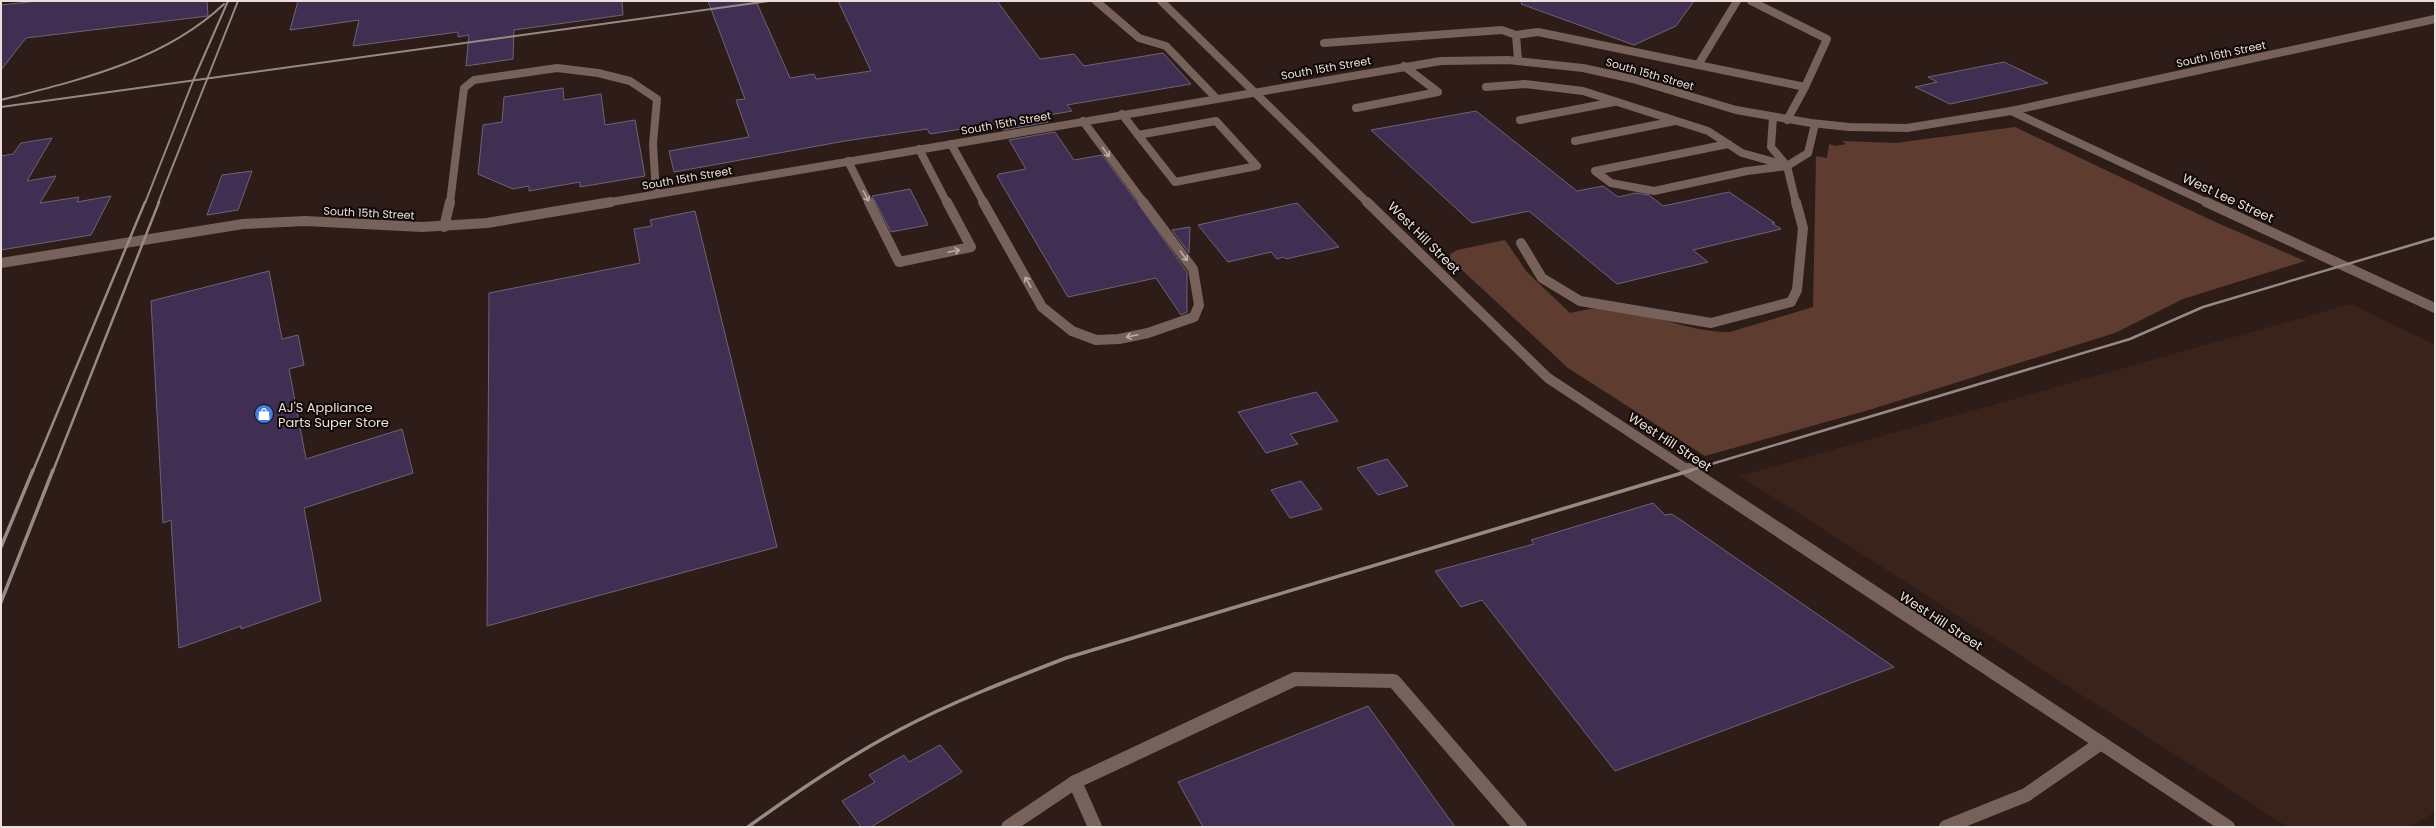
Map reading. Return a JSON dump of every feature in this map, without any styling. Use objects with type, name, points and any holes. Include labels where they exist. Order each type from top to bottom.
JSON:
[{"type":"street","points":[[1096,1],[1139,38],[1166,46],[1216,98]]},
{"type":"street","name":"West Hill Street","points":[[1161,1],[1548,378],[2228,827]]},
{"type":"street","points":[[1698,65],[1738,1]]},
{"type":"street","points":[[1751,1],[1827,39],[1805,87],[1787,120]]},
{"type":"street","name":"South 16th Street","points":[[2011,111],[2435,19]]},
{"type":"street","points":[[1324,43],[1502,30],[1516,35],[1538,32],[1805,87]]},
{"type":"street","points":[[1516,35],[1518,60]]},
{"type":"street","name":"South 15th Street","points":[[1,263],[243,224],[305,221],[444,226],[486,223],[848,162],[1254,91],[1404,66],[1455,60],[1518,60],[1558,64],[1608,73],[1716,104],[1787,120],[1815,124],[1869,128],[1907,128],[1942,124],[2011,111]]},
{"type":"street","points":[[1356,108],[1438,92],[1404,66]]},
{"type":"street","points":[[444,226],[453,188],[464,88],[474,80],[556,68],[598,73],[630,81],[657,99],[653,144],[656,194]]},
{"type":"street","points":[[1486,87],[1525,84],[1583,91],[1708,131],[1742,153],[1787,166]]},
{"type":"street","points":[[1520,120],[1617,102]]},
{"type":"street","name":"West Lee Street","points":[[2011,111],[2435,308]]},
{"type":"street","points":[[1122,114],[1137,135],[1175,182],[1257,166],[1216,121],[1137,135]]},
{"type":"street","points":[[1521,243],[1542,278],[1580,301],[1711,323],[1791,302],[1797,290],[1803,228],[1787,166],[1771,147],[1773,117]]},
{"type":"street","points":[[951,144],[1042,307],[1072,331],[1096,340],[1119,339],[1148,333],[1194,317],[1199,305],[1193,269],[1083,121]]},
{"type":"street","points":[[1575,141],[1675,121]]},
{"type":"street","points":[[1728,144],[1595,171],[1611,183],[1654,191],[1747,170],[1787,166],[1808,153],[1815,124]]},
{"type":"street","points":[[848,162],[899,262],[971,247],[919,149]]},
{"type":"street","points":[[1008,827],[1075,782],[1295,679],[1394,681],[1520,827]]},
{"type":"street","points":[[1946,827],[2026,795],[2101,743]]},
{"type":"street","points":[[1075,782],[1095,827]]},
{"type":"shaded area","points":[[2015,127],[2213,221],[2305,261],[2183,299],[2115,333],[1869,410],[1705,456],[1568,368],[1450,259],[1450,254],[1457,250],[1505,240],[1527,272],[1570,313],[1606,308],[1637,313],[1684,326],[1730,332],[1813,307],[1816,156],[1827,158],[1829,144],[1835,146],[1846,144],[1842,141],[1896,143]]},
{"type":"shaded area","points":[[2351,304],[2435,345],[2435,812],[2411,827],[2288,827],[1740,476]]},
{"type":"building","points":[[38,1],[207,1],[208,16],[26,38],[1,70],[1,5]]},
{"type":"building","points":[[298,1],[622,1],[623,15],[514,30],[513,59],[466,66],[469,35],[458,37],[458,32],[353,46],[359,20],[290,30]]},
{"type":"building","points":[[708,1],[756,1],[790,78],[814,74],[816,79],[871,71],[838,1],[997,1],[1040,59],[1074,54],[1084,66],[1163,53],[1191,84],[1067,105],[1072,111],[1043,116],[1048,122],[1003,130],[999,123],[930,134],[927,129],[845,141],[674,172],[669,151],[749,137],[736,100],[745,99]]},
{"type":"building","points":[[1522,1],[1694,1],[1676,26],[1634,45],[1521,4]]},
{"type":"building","points":[[2004,62],[2048,83],[1950,104],[1915,87],[1937,82],[1928,77]]},
{"type":"building","points":[[563,88],[564,100],[601,94],[605,125],[635,120],[645,176],[580,187],[580,182],[529,191],[529,186],[513,189],[478,174],[483,125],[502,122],[504,97]]},
{"type":"building","points":[[1476,111],[1577,191],[1603,186],[1618,197],[1636,193],[1649,195],[1663,206],[1729,192],[1775,223],[1772,223],[1781,229],[1693,250],[1708,262],[1617,284],[1529,211],[1472,223],[1371,130]]},
{"type":"building","points":[[1055,132],[1074,160],[1102,155],[1137,202],[1187,272],[1187,312],[1181,315],[1156,278],[1068,297],[997,176],[999,174],[1026,169],[1009,140]]},
{"type":"building","points":[[52,138],[27,181],[56,176],[40,203],[79,197],[77,202],[111,196],[91,235],[1,250],[1,156],[13,154],[21,143]]},
{"type":"building","points":[[252,171],[238,210],[207,215],[222,175]]},
{"type":"building","points":[[910,189],[928,225],[891,232],[872,196]]},
{"type":"building","points":[[1297,203],[1339,247],[1286,259],[1284,257],[1277,259],[1271,252],[1228,262],[1198,225]]},
{"type":"building","points":[[695,211],[777,547],[487,626],[489,293],[640,263],[634,229],[652,226],[650,220]]},
{"type":"building","points":[[1190,227],[1189,253],[1172,230]]},
{"type":"building","points":[[269,271],[282,339],[298,335],[304,365],[289,369],[306,459],[402,429],[413,473],[304,508],[321,601],[241,629],[241,626],[179,648],[171,520],[163,523],[151,301]]},
{"type":"building","points":[[1316,392],[1338,421],[1290,434],[1298,444],[1266,453],[1238,412]]},
{"type":"building","points":[[1387,459],[1408,486],[1378,495],[1357,468]]},
{"type":"building","points":[[1301,481],[1322,509],[1290,518],[1271,490]]},
{"type":"building","points":[[1653,503],[1665,515],[1672,514],[1894,667],[1615,771],[1482,600],[1461,607],[1435,571],[1534,544],[1531,540]]},
{"type":"building","points":[[1368,706],[1455,827],[1203,827],[1178,782]]},
{"type":"building","points":[[940,745],[962,772],[871,827],[861,827],[842,801],[875,782],[869,775],[904,755],[909,762]]},
{"type":"railway","points":[[193,80],[228,1]]},
{"type":"railway","points":[[207,79],[238,1]]},
{"type":"railway","points":[[207,79],[769,1]]},
{"type":"railway","points":[[1,100],[90,76],[148,54],[175,40],[200,24],[224,4]]},
{"type":"railway","points":[[158,203],[207,79]]},
{"type":"railway","points":[[193,80],[207,79]]},
{"type":"railway","points":[[1,107],[193,80]]},
{"type":"railway","points":[[145,203],[193,80]]},
{"type":"railway","points":[[33,471],[145,202]]},
{"type":"railway","points":[[53,471],[159,202]]},
{"type":"railway","points":[[1688,471],[2130,339],[2203,307],[2435,238]]},
{"type":"railway","points":[[1,547],[33,470]]},
{"type":"railway","points":[[1,602],[53,470]]},
{"type":"railway","points":[[748,827],[822,776],[899,730],[960,701],[1066,658],[1692,470]]},
{"type":"place","name":"AJ'S Appliance Parts Super Store","points":[[264,414]]}]
